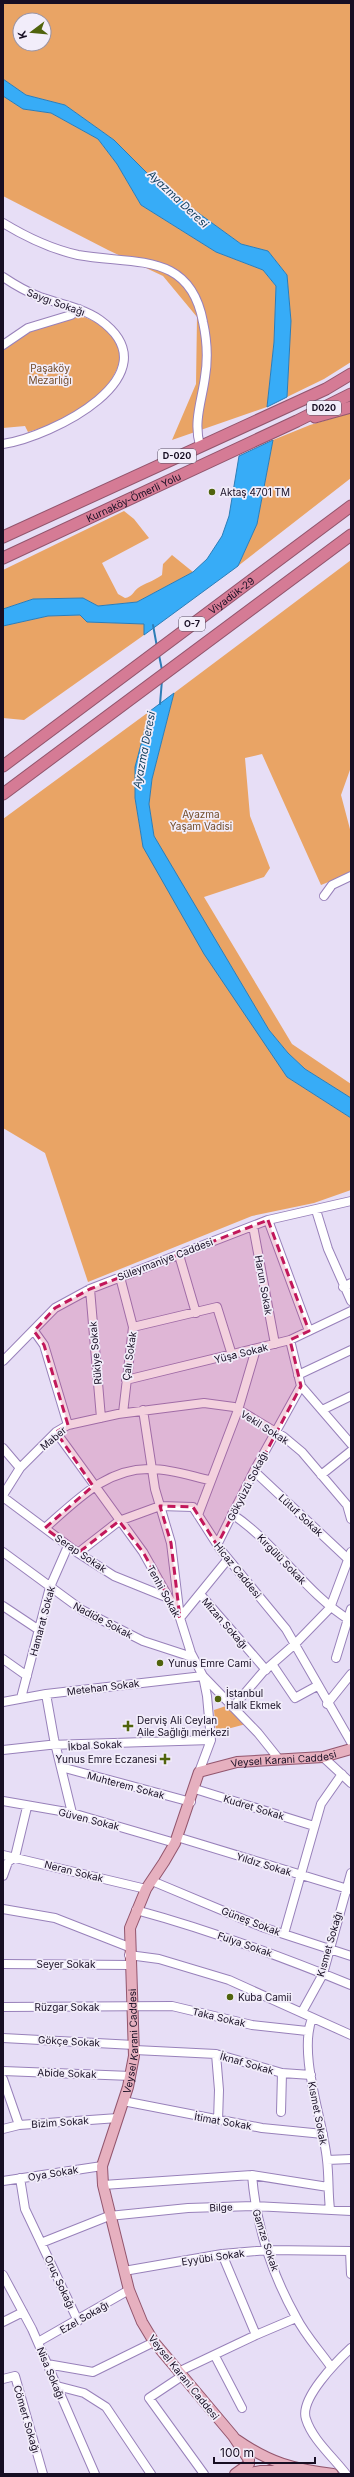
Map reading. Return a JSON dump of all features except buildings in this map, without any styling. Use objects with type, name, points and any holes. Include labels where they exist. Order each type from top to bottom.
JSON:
[{"type":"highway","name":"Kurnaköy-Ömerli Yolu","points":[[3,537],[326,389],[351,374]]},
{"type":"highway","name":"Kurnaköy-Ömerli Yolu","points":[[3,558],[351,394]]},
{"type":"highway","points":[[296,421],[351,407]]},
{"type":"highway","name":"Viyadük-29","points":[[3,766],[351,506]]},
{"type":"highway","name":"O-7","points":[[3,794],[351,535]]},
{"type":"main road","name":"Veysel Karani Caddesi","points":[[258,2471],[250,2469],[255,2459],[234,2439],[180,2374],[154,2342],[142,2322],[129,2290],[109,2216],[103,2185],[102,2166],[131,2076],[134,2047],[129,1956],[130,1928],[136,1910],[149,1885],[176,1840],[191,1802],[199,1772],[228,1764],[278,1758],[323,1757],[351,1749]]},
{"type":"main road","points":[[255,2459],[304,2471],[333,2474]]},
{"type":"main road","points":[[255,2459],[265,2466],[258,2471]]},
{"type":"main road","points":[[235,2474],[255,2459]]},
{"type":"main road","points":[[244,2474],[258,2471],[287,2473],[304,2471]]},
{"type":"street","points":[[3,223],[30,238],[60,250],[163,266],[183,279],[199,304],[206,342],[205,376],[196,428],[200,446]]},
{"type":"street","name":"Saygı Sokağı","points":[[3,277],[39,297],[79,309],[100,320],[119,340],[123,354],[120,374],[100,399],[67,422],[21,441],[3,444]]},
{"type":"street","points":[[3,345],[28,328],[71,315],[79,309]]},
{"type":"street","points":[[324,896],[332,885],[351,876]]},
{"type":"street","name":"Süleymaniye Caddesi","points":[[3,1360],[56,1308],[90,1289],[268,1220],[351,1201]]},
{"type":"street","points":[[316,1210],[343,1287],[351,1301]]},
{"type":"street","points":[[268,1220],[309,1331]]},
{"type":"street","name":"Harun Sokak","points":[[253,1226],[275,1344]]},
{"type":"street","points":[[178,1255],[196,1313]]},
{"type":"street","name":"Çalı Sokak","points":[[120,1277],[133,1327],[123,1413]]},
{"type":"street","points":[[343,1287],[351,1283]]},
{"type":"street","name":"Rükiye Sokak","points":[[90,1289],[101,1418]]},
{"type":"street","points":[[133,1327],[217,1307],[232,1355]]},
{"type":"street","name":"Yüşa Sokak","points":[[126,1380],[290,1340],[351,1311]]},
{"type":"street","points":[[34,1331],[44,1345],[68,1425]]},
{"type":"street","points":[[290,1340],[301,1386],[351,1444]]},
{"type":"street","points":[[198,1514],[209,1480],[238,1410],[256,1349]]},
{"type":"street","points":[[298,1375],[351,1350]]},
{"type":"street","name":"Gökyüzü Sokağı","points":[[217,1545],[254,1471],[301,1386]]},
{"type":"street","points":[[322,1410],[351,1396]]},
{"type":"street","name":"Vekil Sokak","points":[[123,1413],[204,1402],[238,1410],[276,1432],[302,1452],[347,1505],[351,1519]]},
{"type":"street","points":[[143,1410],[152,1469],[160,1506],[171,1543],[180,1618]]},
{"type":"street","name":"Maber","points":[[3,1496],[20,1468],[56,1432],[68,1425],[123,1413]]},
{"type":"street","name":"Tenhi Sokak","points":[[56,1432],[143,1552],[166,1597],[180,1618],[192,1657],[202,1676],[207,1696],[211,1740],[199,1772]]},
{"type":"street","points":[[3,1448],[20,1468]]},
{"type":"street","points":[[321,1475],[351,1451]]},
{"type":"street","points":[[45,1528],[94,1486],[109,1477],[152,1469],[209,1480]]},
{"type":"street","name":"Lütuf Sokak","points":[[254,1471],[350,1556]]},
{"type":"street","name":"Serap Sokak","points":[[3,1496],[68,1546],[114,1576],[166,1597]]},
{"type":"street","points":[[78,1553],[120,1521],[160,1506],[193,1507],[198,1514]]},
{"type":"street","name":"Hicaz Caddesi","points":[[198,1514],[217,1545],[286,1629],[327,1704],[351,1742]]},
{"type":"street","name":"Kırgülü Sokak","points":[[232,1514],[252,1527],[330,1608],[350,1620]]},
{"type":"street","name":"Hamarat Sokak","points":[[21,1698],[50,1588],[68,1546]]},
{"type":"street","name":"Nadide Sokak","points":[[3,1552],[50,1588],[82,1610],[143,1641],[192,1657]]},
{"type":"street","points":[[233,1707],[269,1667],[295,1644],[330,1608],[350,1556]]},
{"type":"street","points":[[180,1618],[228,1559]]},
{"type":"street","name":"Mizan Sokağı","points":[[200,1594],[269,1667],[295,1698],[317,1686]]},
{"type":"street","points":[[3,1606],[39,1630]]},
{"type":"street","points":[[336,1658],[350,1620],[351,1609]]},
{"type":"street","points":[[3,1659],[27,1676]]},
{"type":"street","points":[[327,1704],[351,1674]]},
{"type":"street","points":[[202,1676],[258,1733],[278,1758]]},
{"type":"street","name":"Metehan Sokak","points":[[3,1702],[46,1694],[202,1676]]},
{"type":"street","points":[[46,1694],[55,1747],[72,1813]]},
{"type":"street","name":"İkbal Sokak","points":[[3,1750],[49,1745],[55,1747],[211,1740]]},
{"type":"street","points":[[323,1757],[351,1783]]},
{"type":"street","name":"Muhterem Sokak","points":[[61,1767],[191,1802]]},
{"type":"street","points":[[284,1934],[321,1804],[342,1774]]},
{"type":"street","name":"Kudret Sokak","points":[[195,1789],[314,1826]]},
{"type":"street","name":"Güven Sokak","points":[[3,1801],[27,1807],[72,1813],[176,1840]]},
{"type":"street","points":[[3,1876],[8,1862],[15,1857],[27,1807]]},
{"type":"street","name":"Yıldız Sokak","points":[[176,1840],[348,1890]]},
{"type":"street","name":"Neran Sokak","points":[[3,1854],[149,1885]]},
{"type":"street","name":"Kısmet Sokağı","points":[[302,2012],[323,1974],[329,1949],[348,1890],[351,1873]]},
{"type":"street","name":"Güneş Sokak","points":[[149,1885],[284,1934],[351,1956]]},
{"type":"street","points":[[3,1909],[55,1918],[129,1956],[159,1959],[201,1970],[302,2012],[351,2035]]},
{"type":"street","name":"Fulya Sokak","points":[[136,1910],[199,1928],[269,1952],[351,1985]]},
{"type":"street","name":"Seyer Sokak","points":[[3,1964],[129,1956]]},
{"type":"street","name":"Taka Sokak","points":[[131,2007],[172,2006],[252,2025],[307,2031]]},
{"type":"street","name":"Rüzgar Sokak","points":[[3,2007],[131,2007]]},
{"type":"street","name":"Kısmet Sokak","points":[[312,2018],[307,2031],[311,2075],[327,2160],[330,2209]]},
{"type":"street","name":"Gökçe Sokak","points":[[3,2038],[134,2047]]},
{"type":"street","name":"İknaf Sokak","points":[[134,2047],[216,2054],[282,2073],[311,2075]]},
{"type":"street","points":[[216,2054],[219,2090],[218,2121]]},
{"type":"street","name":"Abide Sokak","points":[[3,2071],[131,2076]]},
{"type":"street","points":[[282,2073],[282,2112]]},
{"type":"street","points":[[3,2079],[19,2125]]},
{"type":"street","name":"İtimat Sokak","points":[[123,2101],[218,2121],[262,2128],[323,2134]]},
{"type":"street","name":"Bizim Sokak","points":[[3,2129],[19,2125],[118,2118]]},
{"type":"street","points":[[327,2160],[351,2159]]},
{"type":"street","name":"Oya Sokak","points":[[3,2181],[102,2166]]},
{"type":"street","points":[[103,2185],[252,2175],[328,2187]]},
{"type":"street","name":"Gamze Sokak","points":[[252,2175],[254,2206],[268,2250],[296,2318],[331,2367]]},
{"type":"street","name":"Oruç Sokağı","points":[[20,2178],[24,2209],[42,2243],[78,2321]]},
{"type":"street","name":"Bilge","points":[[109,2216],[188,2208],[254,2206],[351,2211]]},
{"type":"street","name":"Oruç Sokağı","points":[[42,2243],[109,2216]]},
{"type":"street","name":"Eyyübi Sokak","points":[[124,2271],[222,2254],[268,2250],[350,2251]]},
{"type":"street","points":[[350,2251],[351,2274]]},
{"type":"street","points":[[222,2254],[256,2335]]},
{"type":"street","name":"Nisa Sokağı","points":[[3,2275],[38,2342],[95,2474]]},
{"type":"street","name":"Ezel Sokağı","points":[[38,2342],[78,2321],[129,2290]]},
{"type":"street","points":[[3,2322],[23,2312]]},
{"type":"street","points":[[204,2474],[149,2398],[180,2374],[256,2335],[296,2318]]},
{"type":"street","points":[[47,2364],[93,2372],[154,2342]]},
{"type":"street","points":[[351,2348],[331,2367],[304,2408],[305,2418],[311,2430],[347,2474],[351,2468]]},
{"type":"street","points":[[214,2356],[242,2408]]},
{"type":"street","name":"Cömert Sokağı","points":[[3,2379],[15,2376],[43,2474]]},
{"type":"street","points":[[57,2386],[84,2393],[106,2407],[151,2474]]},
{"type":"highlighted area","points":[[268,1220],[309,1331],[290,1340],[301,1386],[217,1545],[193,1507],[160,1506],[171,1543],[180,1618],[143,1552],[119,1521],[78,1553],[45,1528],[93,1486],[56,1432],[68,1425],[44,1345],[34,1331],[55,1308],[90,1289]]},
{"type":"green space","points":[[3,3],[351,3],[351,362],[324,379],[287,397],[291,321],[287,275],[268,251],[241,244],[157,183],[114,140],[65,105],[26,95],[3,79]]},
{"type":"green space","points":[[3,96],[23,109],[51,113],[98,139],[117,164],[141,205],[216,252],[263,270],[276,286],[274,342],[267,407],[172,440],[196,384],[197,317],[163,276],[108,250],[3,196]]},
{"type":"green space","name":"Paşaköy Mezarlığı","points":[[81,316],[100,324],[112,335],[119,346],[120,358],[116,371],[108,383],[97,396],[66,420],[28,432],[25,426],[3,428],[3,349],[39,326]]},
{"type":"green space","points":[[351,413],[351,478],[238,566],[257,524],[273,440],[310,425]]},
{"type":"green space","points":[[124,511],[134,519],[149,538],[102,563],[118,594],[125,598],[131,595],[138,588],[162,575],[163,564],[172,555],[193,572],[137,602],[98,606],[83,598],[33,599],[3,609],[3,570]]},
{"type":"green space","name":"Ayazma Yaşam Vadisi","points":[[351,560],[351,767],[341,795],[351,833],[351,873],[321,885],[262,754],[245,758],[250,816],[270,868],[264,877],[204,897],[292,1044],[351,1084],[351,1098],[305,1069],[288,1053],[269,1030],[163,853],[154,836],[149,804],[152,779],[174,693]]},
{"type":"green space","points":[[80,615],[87,622],[144,624],[144,635],[24,720],[3,718],[3,626],[48,616]]},
{"type":"green space","points":[[150,711],[135,767],[135,798],[143,847],[287,1077],[351,1118],[351,1190],[314,1203],[252,1216],[88,1282],[45,1153],[3,1128],[3,819]]},
{"type":"green space","points":[[226,1706],[246,1724],[216,1732],[214,1710]]},
{"type":"water","points":[[3,79],[26,95],[65,105],[114,140],[157,183],[241,244],[268,251],[287,275],[291,321],[287,397],[267,407],[274,342],[276,286],[263,270],[216,252],[141,205],[117,164],[98,139],[51,113],[23,109],[3,96]]},
{"type":"water","points":[[273,440],[257,524],[238,566],[144,635],[144,624],[87,622],[80,615],[48,616],[3,626],[3,609],[33,599],[83,598],[98,606],[137,602],[193,572],[207,559],[222,536],[229,516],[239,456]]},
{"type":"water","points":[[174,693],[152,779],[149,804],[154,836],[269,1030],[288,1053],[305,1069],[351,1098],[351,1118],[287,1077],[204,954],[143,847],[135,798],[135,767],[150,711]]},
{"type":"waterway","name":"Ayazma Deresi","points":[[153,625],[157,647]]},
{"type":"waterway","name":"Ayazma Deresi","points":[[159,655],[162,670]]},
{"type":"waterway","name":"Ayazma Deresi","points":[[160,704],[162,680]]},
{"type":"place","name":"Aktaş 4701 TM","points":[[212,492]]},
{"type":"place","name":"Yunus Emre Cami","points":[[160,1663]]},
{"type":"place","name":"İstanbul Halk Ekmek","points":[[218,1699]]},
{"type":"place","name":"Derviş Ali Ceylan Aile Sağlığı merkezi","points":[[128,1726]]},
{"type":"place","name":"Yunus Emre Eczanesi","points":[[165,1759]]},
{"type":"place","name":"Kuba Camii","points":[[230,1997]]}]
